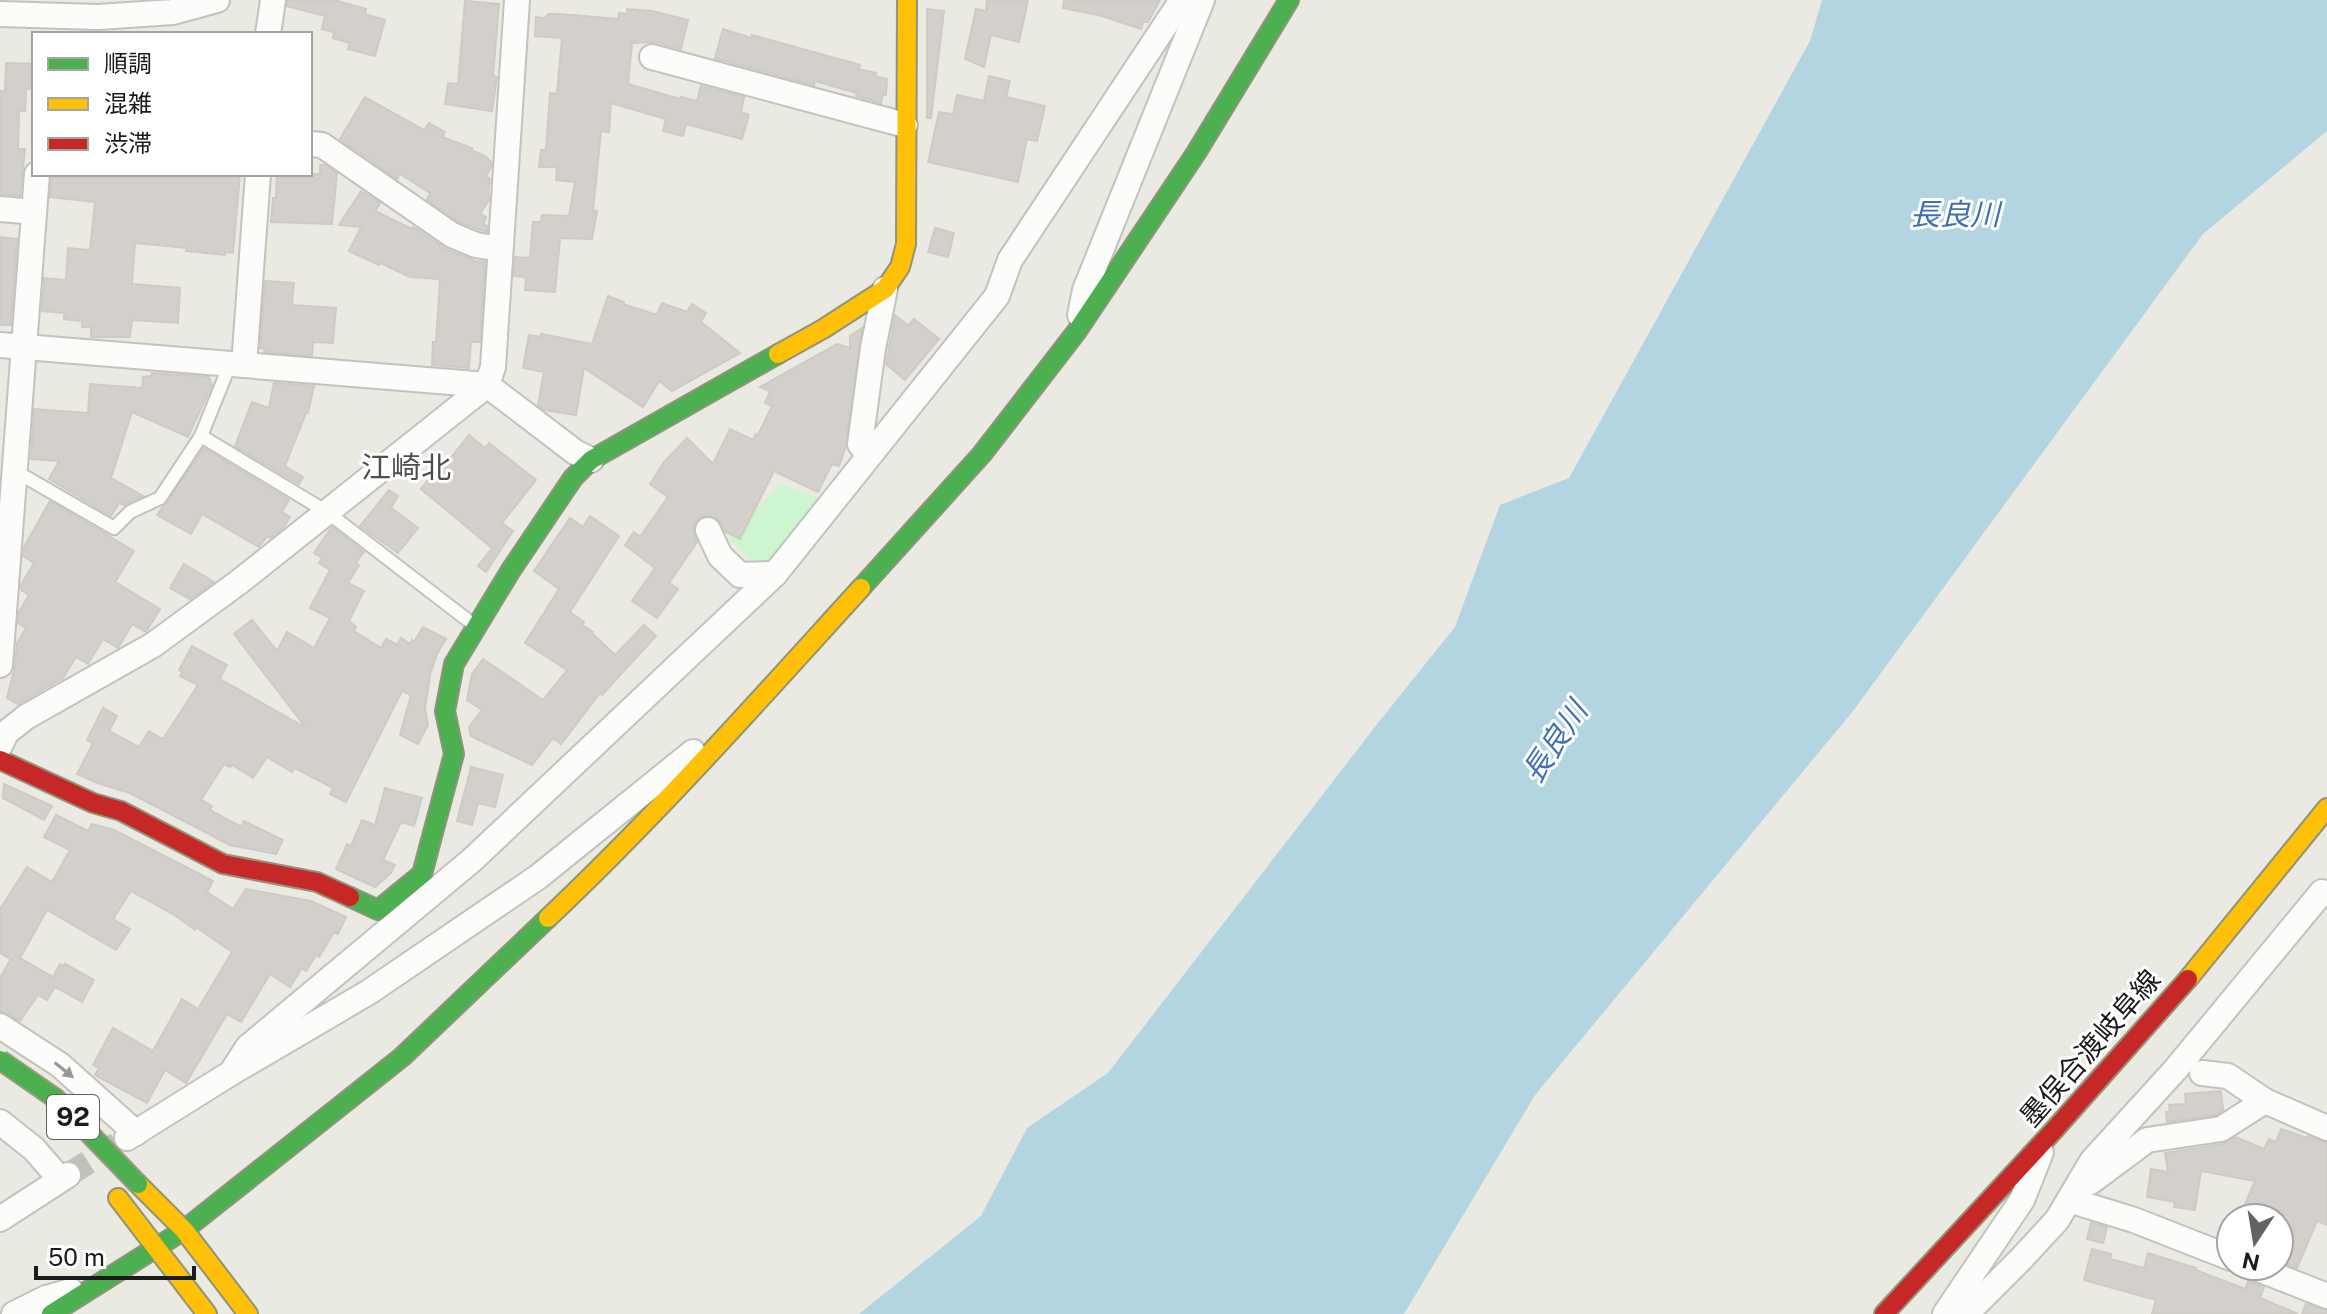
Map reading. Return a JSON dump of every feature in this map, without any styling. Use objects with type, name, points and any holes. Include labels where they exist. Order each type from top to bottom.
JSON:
[{"type":"street","points":[[0,14],[98,17],[173,12],[217,0]]},
{"type":"street","points":[[268,32],[273,0]]},
{"type":"street","points":[[2,732],[153,645],[239,582],[487,385],[493,367],[517,0]]},
{"type":"street","points":[[869,456],[860,444],[873,348],[885,289],[900,267],[906,244],[906,0]]},
{"type":"street","points":[[231,1073],[248,1047],[472,860],[775,574],[997,296],[1010,260],[1182,0]]},
{"type":"street","points":[[1077,331],[1085,290],[1202,0]]},
{"type":"street","points":[[51,1314],[184,1230],[402,1057],[589,880],[766,692],[982,454],[1077,331],[1196,153],[1289,0]]},
{"type":"street","points":[[652,57],[905,125]]},
{"type":"street","points":[[312,144],[322,145],[452,235],[476,245],[500,249]]},
{"type":"street","points":[[0,665],[37,176]]},
{"type":"street","points":[[237,364],[258,176]]},
{"type":"street","points":[[0,209],[34,212]]},
{"type":"street","points":[[0,760],[93,803],[121,811],[223,864],[317,882],[378,910],[422,874],[454,754],[445,711],[454,664],[573,478],[591,460],[823,329],[885,289]]},
{"type":"street","points":[[0,345],[487,385],[575,452],[591,460]]},
{"type":"street","points":[[708,530],[720,556],[740,575],[775,574]]},
{"type":"street","points":[[0,1026],[60,1065],[131,1136],[369,992],[538,877],[766,692]]},
{"type":"street","name":"墨俣合渡岐阜線","points":[[1884,1314],[2124,1054],[2327,808]]},
{"type":"street","points":[[1966,1314],[2057,1220],[2092,1161],[2175,1070],[2325,890]]},
{"type":"street","name":"92","points":[[0,1060],[55,1098],[184,1230],[248,1314]]},
{"type":"street","points":[[2202,1073],[2228,1076],[2265,1101],[2327,1128]]},
{"type":"street","points":[[2072,1194],[2147,1140],[2221,1129],[2265,1101]]},
{"type":"street","points":[[0,1122],[64,1177],[0,1219]]},
{"type":"street","points":[[1945,1314],[2022,1200],[2045,1142]]},
{"type":"street","points":[[113,1192],[207,1314]]},
{"type":"street","points":[[2072,1194],[2215,1252]]},
{"type":"street","points":[[2292,1282],[2327,1296]]},
{"type":"street","points":[[14,1314],[46,1298],[99,1284]]},
{"type":"lane","points":[[15,471],[114,528],[130,512],[160,498],[201,436],[237,364]]},
{"type":"lane","points":[[201,436],[327,512],[476,627]]},
{"type":"green space","points":[[780,484],[819,498],[769,568],[756,563],[729,540]]},
{"type":"water","name":"長良川","points":[[1822,0],[2327,0],[2327,131],[2203,234],[1853,711],[1535,1095],[1404,1314],[859,1314],[981,1216],[1027,1128],[1108,1073],[1455,627],[1500,505],[1569,478],[1810,41]]},
{"type":"building","points":[[288,0],[334,0],[366,9],[365,14],[385,20],[375,56],[348,49],[350,43],[333,38],[334,32],[322,29],[325,16],[287,6]]},
{"type":"building","points":[[987,0],[1028,0],[1019,42],[991,35],[984,67],[965,59],[976,9],[986,11]]},
{"type":"building","points":[[1064,0],[1160,0],[1141,29],[1102,16],[1063,8]]},
{"type":"building","points":[[465,1],[499,4],[493,76],[497,77],[492,111],[445,104],[448,83],[458,84]]},
{"type":"building","points":[[627,9],[652,11],[688,20],[681,49],[655,42],[632,43],[628,84],[697,101],[701,86],[744,97],[741,112],[749,115],[742,139],[686,124],[683,136],[663,131],[666,119],[611,103],[609,132],[601,131],[593,211],[597,211],[592,239],[560,238],[555,292],[525,290],[526,277],[514,276],[515,257],[530,258],[533,222],[541,222],[542,215],[569,216],[575,182],[556,180],[557,167],[539,167],[541,150],[546,150],[550,93],[557,94],[562,38],[535,36],[536,17],[560,14],[618,19],[619,13],[627,14]]},
{"type":"building","points":[[927,9],[944,11],[931,118],[927,118]]},
{"type":"building","points":[[723,29],[860,65],[858,69],[887,79],[886,95],[883,94],[881,103],[815,81],[814,85],[715,58]]},
{"type":"building","points":[[6,63],[32,64],[32,89],[26,89],[25,111],[19,111],[18,149],[25,149],[20,196],[0,194],[0,91],[5,91]]},
{"type":"building","points":[[989,76],[1010,81],[1006,97],[1045,106],[1037,141],[1027,139],[1018,182],[928,162],[939,112],[953,114],[957,95],[984,101]]},
{"type":"building","points":[[365,97],[424,130],[429,123],[445,132],[442,137],[472,148],[491,162],[486,176],[490,179],[489,200],[480,214],[486,217],[483,224],[487,226],[487,232],[459,222],[427,200],[430,193],[400,174],[397,179],[340,139]]},
{"type":"building","points":[[320,165],[325,165],[337,174],[332,224],[271,222],[277,176],[320,174]]},
{"type":"building","points":[[52,176],[240,176],[233,253],[225,252],[225,255],[135,243],[132,284],[180,288],[178,323],[132,320],[130,337],[91,337],[91,327],[82,327],[82,321],[64,319],[64,313],[42,311],[44,278],[66,280],[68,248],[90,250],[95,202],[50,197]]},
{"type":"building","points":[[361,191],[380,203],[375,211],[413,227],[446,249],[485,262],[480,342],[471,342],[469,368],[432,365],[440,279],[410,277],[349,251],[361,227],[339,225]]},
{"type":"building","points":[[935,228],[954,233],[948,257],[928,252]]},
{"type":"building","points":[[0,237],[17,239],[11,325],[0,325]]},
{"type":"building","points":[[265,281],[294,283],[292,305],[336,308],[333,343],[313,342],[312,356],[264,352],[265,349],[260,348]]},
{"type":"building","points":[[608,296],[657,315],[662,303],[687,312],[692,304],[706,313],[701,322],[740,353],[672,391],[659,381],[643,407],[584,368],[576,415],[544,410],[538,405],[544,372],[523,368],[529,335],[541,337],[541,334],[592,344]]},
{"type":"building","points":[[895,315],[909,325],[914,319],[939,339],[905,380],[886,364]]},
{"type":"building","points":[[862,328],[846,446],[839,466],[832,464],[818,492],[774,471],[740,539],[726,532],[716,517],[702,516],[696,521],[693,529],[697,542],[669,583],[678,589],[657,618],[632,601],[655,568],[625,545],[634,532],[640,537],[668,497],[650,484],[664,462],[687,438],[713,464],[730,429],[753,440],[772,406],[765,403],[770,391],[760,387],[837,344],[850,348],[850,336]]},
{"type":"building","points":[[152,373],[209,377],[212,385],[188,437],[132,412],[111,478],[143,496],[124,505],[119,503],[111,516],[49,479],[59,461],[31,459],[34,409],[88,413],[90,384],[142,388],[143,377],[152,376]]},
{"type":"building","points":[[274,383],[314,386],[308,413],[285,466],[303,477],[299,484],[235,446],[252,402],[269,408]]},
{"type":"building","points":[[469,435],[485,448],[489,443],[536,480],[502,523],[513,531],[486,572],[478,566],[492,548],[421,489],[435,471],[438,474]]},
{"type":"building","points":[[204,448],[289,500],[282,512],[290,517],[283,528],[270,538],[267,536],[259,547],[202,514],[191,534],[157,515]]},
{"type":"building","points":[[389,490],[398,496],[391,508],[418,528],[398,553],[360,526]]},
{"type":"building","points":[[50,501],[134,551],[115,582],[160,609],[146,632],[132,624],[118,648],[103,639],[88,664],[76,657],[63,678],[18,704],[7,698],[17,643],[26,628],[18,623],[19,612],[29,595],[21,590],[21,585],[34,563],[23,556],[24,547]]},
{"type":"building","points":[[590,516],[619,536],[570,612],[584,622],[582,625],[615,655],[644,625],[656,636],[602,695],[600,693],[561,744],[553,738],[532,765],[471,736],[469,727],[482,710],[467,700],[472,674],[483,659],[543,700],[567,670],[525,643],[559,589],[534,571],[570,518],[583,527]]},
{"type":"building","points":[[332,527],[364,552],[348,583],[364,591],[349,621],[356,627],[354,631],[381,648],[386,639],[397,645],[401,638],[410,644],[412,640],[414,642],[423,627],[446,639],[430,675],[425,708],[428,725],[418,744],[400,735],[411,695],[402,691],[346,802],[330,794],[333,788],[295,768],[292,772],[267,757],[253,778],[232,765],[224,764],[201,800],[212,806],[210,810],[241,827],[244,821],[283,840],[276,854],[230,845],[130,793],[77,774],[93,743],[87,740],[103,708],[117,716],[109,731],[139,747],[149,731],[163,739],[198,685],[180,676],[183,672],[179,670],[192,646],[227,665],[220,679],[306,728],[234,634],[252,620],[277,651],[287,632],[314,648],[330,618],[310,608],[330,570],[319,563],[322,558],[314,553]]},
{"type":"building","points":[[184,564],[214,582],[190,599],[170,588]]},
{"type":"building","points":[[471,767],[503,775],[495,807],[478,803],[472,825],[457,821]]},
{"type":"building","points":[[4,784],[52,806],[44,820],[3,798]]},
{"type":"building","points":[[385,788],[422,798],[414,826],[401,822],[383,860],[395,865],[391,873],[375,887],[336,869],[347,844],[351,846],[362,820],[375,825]]},
{"type":"building","points":[[56,815],[88,831],[92,824],[114,830],[213,881],[207,892],[233,909],[246,889],[311,901],[346,917],[338,934],[334,932],[319,957],[316,955],[306,971],[302,968],[290,987],[270,974],[241,1022],[227,1014],[186,1083],[165,1070],[147,1103],[95,1075],[99,1068],[93,1065],[113,1028],[153,1051],[182,999],[198,1009],[232,952],[196,927],[195,930],[131,891],[113,919],[130,929],[116,950],[47,910],[20,958],[53,977],[60,964],[65,964],[94,980],[82,1002],[55,987],[47,1000],[38,995],[20,1021],[0,1011],[0,978],[11,959],[0,953],[0,909],[27,867],[52,882],[70,850],[44,837]]},
{"type":"building","points":[[2221,1091],[2223,1110],[2216,1115],[2167,1122],[2169,1105],[2186,1104],[2185,1094]]},
{"type":"building","points":[[2281,1129],[2327,1143],[2327,1225],[2317,1221],[2297,1268],[2295,1202],[2246,1202],[2255,1181],[2201,1171],[2195,1210],[2174,1207],[2175,1202],[2147,1197],[2151,1169],[2168,1172],[2165,1153],[2223,1144],[2236,1137],[2264,1149],[2269,1139],[2276,1142]]},
{"type":"building","points":[[2091,1223],[2107,1227],[2103,1243],[2087,1239]]},
{"type":"building","points":[[2092,1249],[2111,1254],[2110,1259],[2144,1268],[2148,1253],[2196,1268],[2215,1277],[2215,1282],[2227,1282],[2245,1289],[2248,1282],[2264,1287],[2260,1298],[2298,1314],[2152,1314],[2156,1300],[2084,1280]]},
{"type":"building","points":[[2306,1304],[2327,1311],[2327,1314],[2302,1314]]},
{"type":"tunnel","points":[[68,1175],[117,1144]]},
{"type":"traffic: fast","points":[[861,588],[982,454],[1077,331],[1196,153],[1289,0]]},
{"type":"traffic: fast","points":[[350,897],[378,910],[422,874],[454,754],[445,711],[454,664],[511,570],[573,478],[591,460],[778,354]]},
{"type":"traffic: fast","points":[[51,1314],[184,1230],[402,1057],[548,918]]},
{"type":"traffic: fast","points":[[0,1060],[55,1098],[138,1184]]},
{"type":"traffic: slow","points":[[778,354],[885,289],[900,267],[906,244],[907,0]]},
{"type":"traffic: slow","points":[[548,918],[668,797],[861,588]]},
{"type":"traffic: slow","points":[[2188,979],[2327,808]]},
{"type":"traffic: slow","points":[[138,1184],[184,1230],[248,1314]]},
{"type":"traffic: slow","points":[[118,1198],[207,1314]]},
{"type":"traffic: jam","points":[[0,760],[93,803],[121,811],[223,864],[317,882],[350,897]]},
{"type":"traffic: jam","points":[[1884,1314],[2188,979]]},
{"type":"district","name":"江崎北","points":[[406,468]]}]
